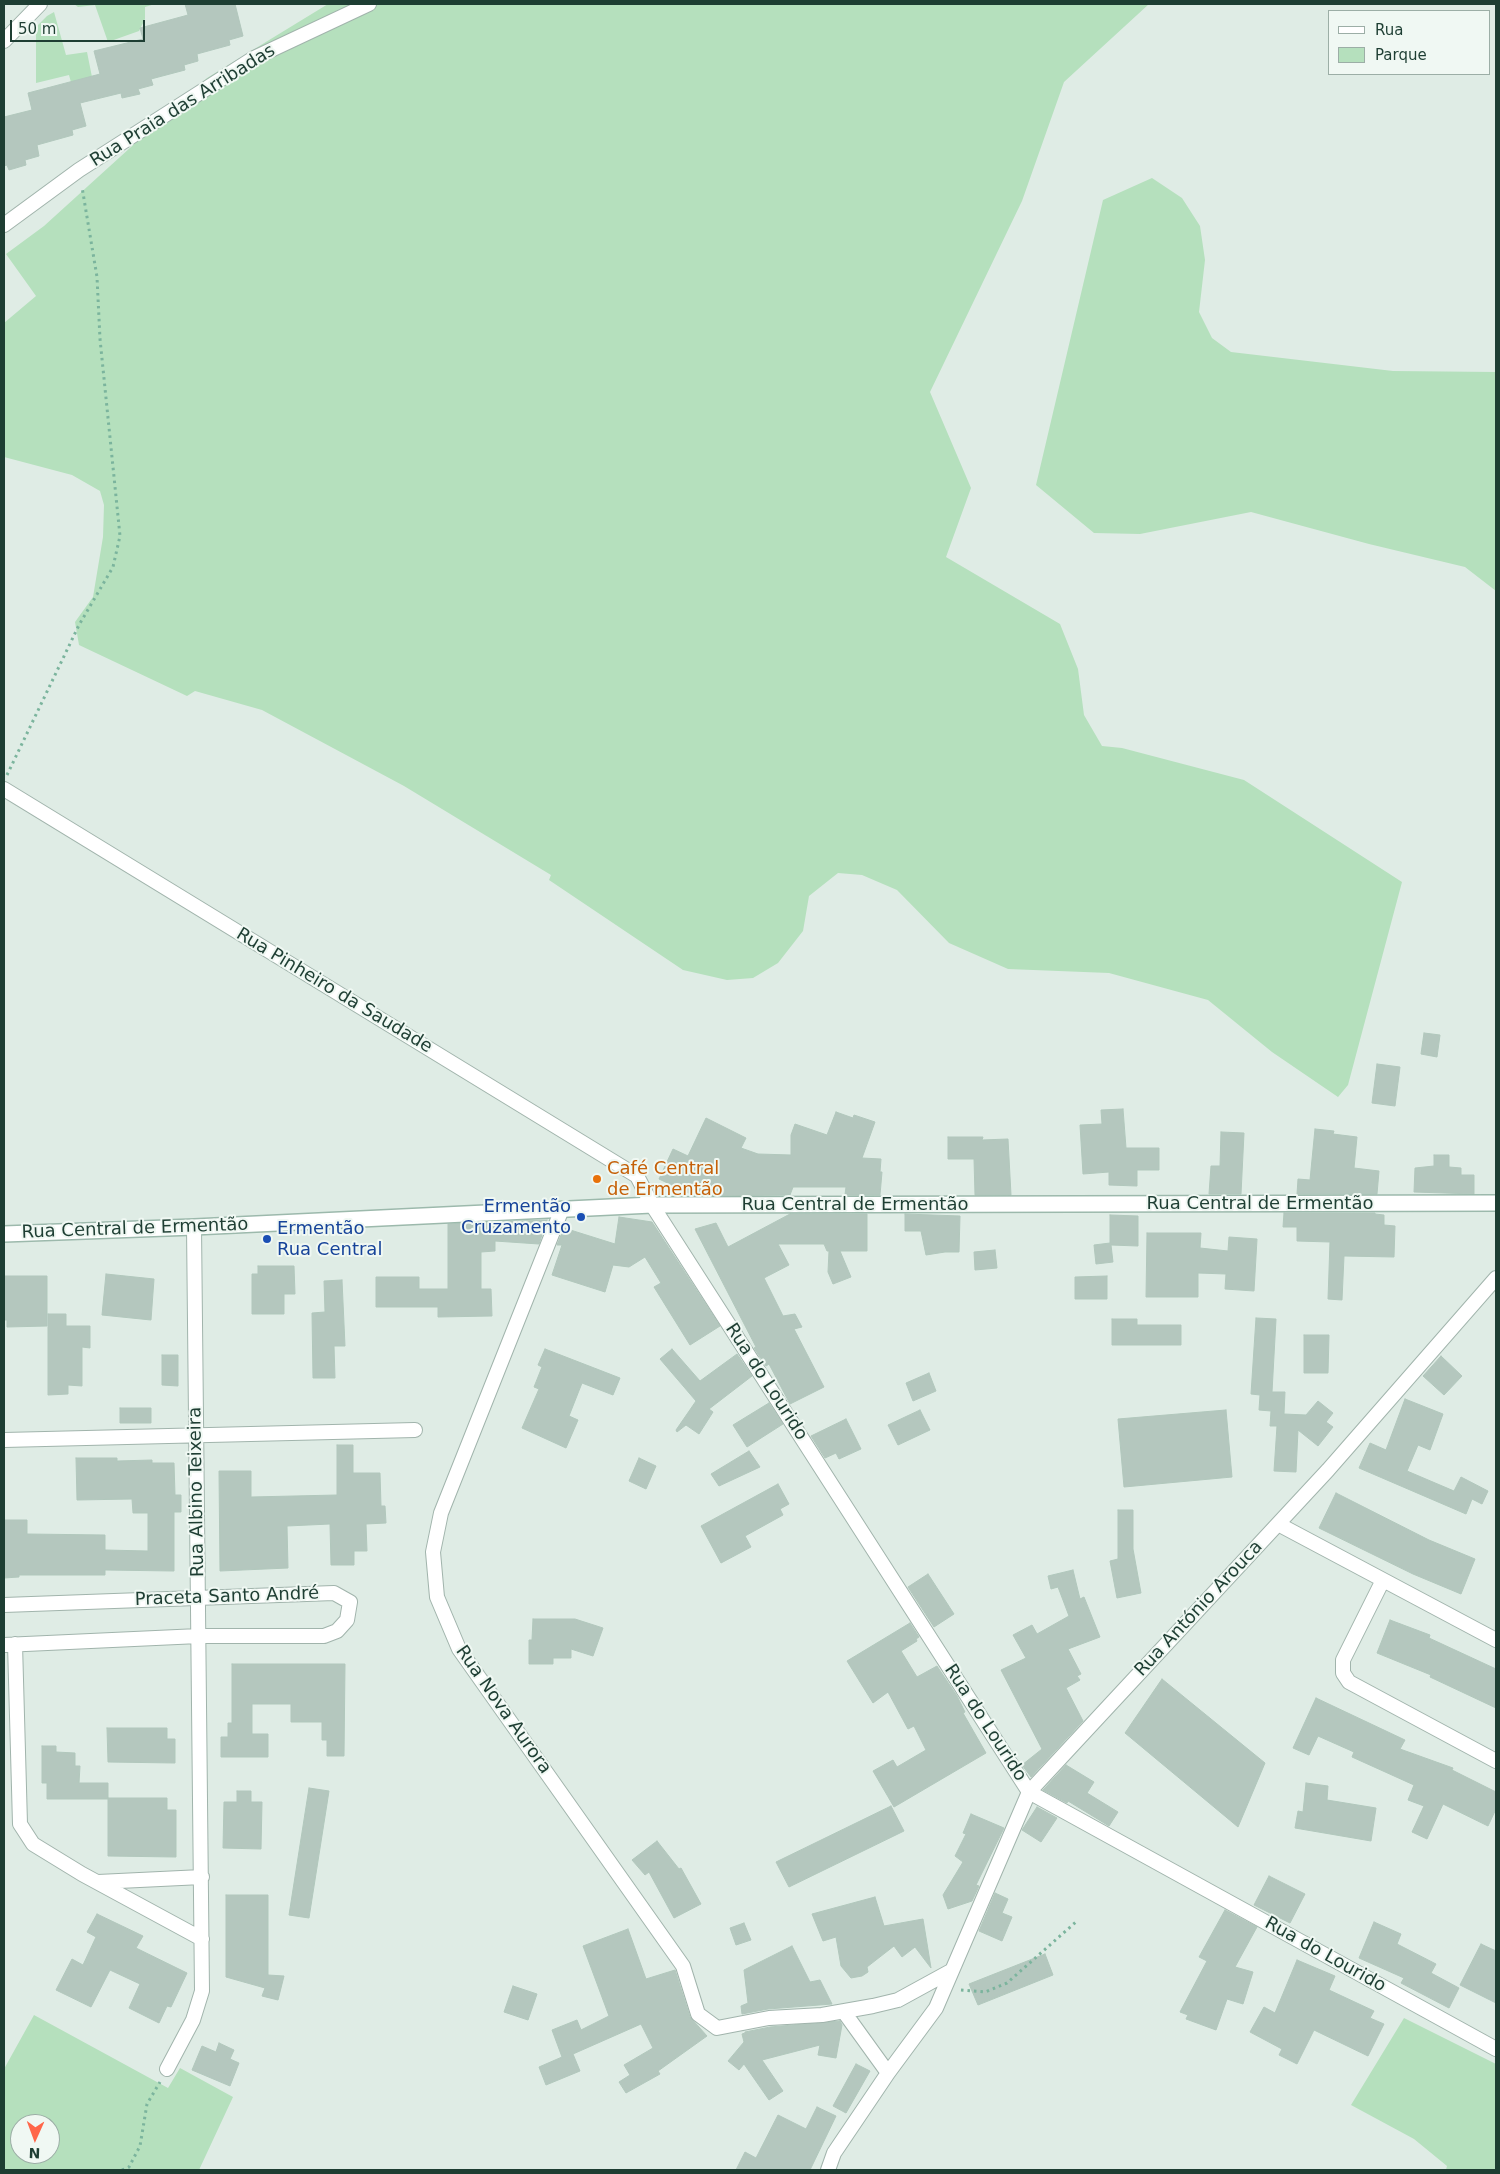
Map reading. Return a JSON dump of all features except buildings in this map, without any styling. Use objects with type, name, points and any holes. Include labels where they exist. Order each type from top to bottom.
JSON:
[{"type":"street","points":[[4,41],[40,4]]},
{"type":"street","name":"Rua Praia das Arribadas","points":[[4,225],[79,170],[254,58],[369,4]]},
{"type":"street","name":"Rua Pinheiro da Saudade","points":[[4,789],[636,1176],[652,1205]]},
{"type":"street","name":"Rua Central de Ermentão","points":[[4,1234],[194,1227],[652,1205],[1496,1203]]},
{"type":"street","name":"Rua do Lourido","points":[[652,1205],[1029,1792],[1496,2049]]},
{"type":"street","name":"Rua Nova Aurora","points":[[562,1209],[441,1512],[433,1552],[437,1597],[459,1648],[683,1966],[698,2014],[717,2028],[769,2018],[844,2012],[898,2000],[951,1971]]},
{"type":"street","name":"Rua Albino Teixeira","points":[[167,2069],[193,2020],[202,1991],[194,1227]]},
{"type":"street","name":"Rua António Arouca","points":[[828,2170],[834,2152],[888,2073],[936,2008],[1029,1792],[1278,1524],[1496,1278]]},
{"type":"street","points":[[4,1440],[415,1430]]},
{"type":"street","points":[[1278,1524],[1496,1640]]},
{"type":"street","points":[[1384,1580],[1343,1660],[1343,1673],[1349,1682],[1496,1761]]},
{"type":"street","name":"Praceta Santo André","points":[[4,1605],[334,1593],[350,1602],[347,1620],[337,1631],[324,1636],[199,1636],[9,1645]]},
{"type":"street","points":[[9,1645],[20,1824],[32,1844],[96,1882],[202,1939]]},
{"type":"street","points":[[96,1882],[202,1877]]},
{"type":"street","points":[[844,2012],[888,2073]]},
{"type":"path","points":[[4,782],[79,625],[113,567],[120,536],[100,339],[96,277],[79,170]]},
{"type":"path","points":[[944,1988],[985,1992],[1007,1983],[1078,1920]]},
{"type":"path","points":[[122,2170],[129,2167],[140,2146],[147,2104],[167,2069]]},
{"type":"green space","points":[[74,4],[155,4],[145,7],[145,19],[139,31],[108,42],[95,5],[78,7]]},
{"type":"green space","points":[[328,4],[1149,4],[1064,82],[1022,201],[930,392],[971,488],[946,557],[1060,624],[1078,669],[1084,715],[1102,746],[1122,748],[1244,780],[1402,882],[1348,1085],[1338,1097],[1272,1052],[1208,1000],[1109,973],[1008,969],[949,943],[897,890],[862,875],[838,873],[809,896],[803,931],[778,963],[753,978],[727,980],[683,970],[549,880],[551,875],[404,786],[262,710],[195,691],[187,696],[79,645],[75,622],[93,597],[103,537],[104,505],[100,491],[72,475],[4,457],[4,323],[36,296],[6,254],[44,226],[207,78]]},
{"type":"green space","points":[[54,12],[66,55],[87,52],[93,82],[72,86],[69,75],[36,83],[36,27]]},
{"type":"green space","points":[[1152,178],[1182,198],[1200,226],[1205,260],[1199,312],[1212,338],[1231,352],[1393,371],[1496,372],[1496,591],[1465,567],[1369,544],[1251,512],[1140,534],[1094,533],[1036,485],[1103,200]]},
{"type":"green space","points":[[34,2015],[168,2088],[180,2068],[233,2097],[199,2170],[4,2170],[4,2069]]},
{"type":"green space","points":[[1404,2018],[1496,2064],[1496,2170],[1446,2170],[1447,2166],[1414,2139],[1351,2105]]},
{"type":"place","name":"Café Central de Ermentão","points":[[597,1179]]},
{"type":"place","name":"Ermentão Cruzamento","points":[[581,1217]]},
{"type":"place","name":"Ermentão Rua Central","points":[[267,1239]]}]
